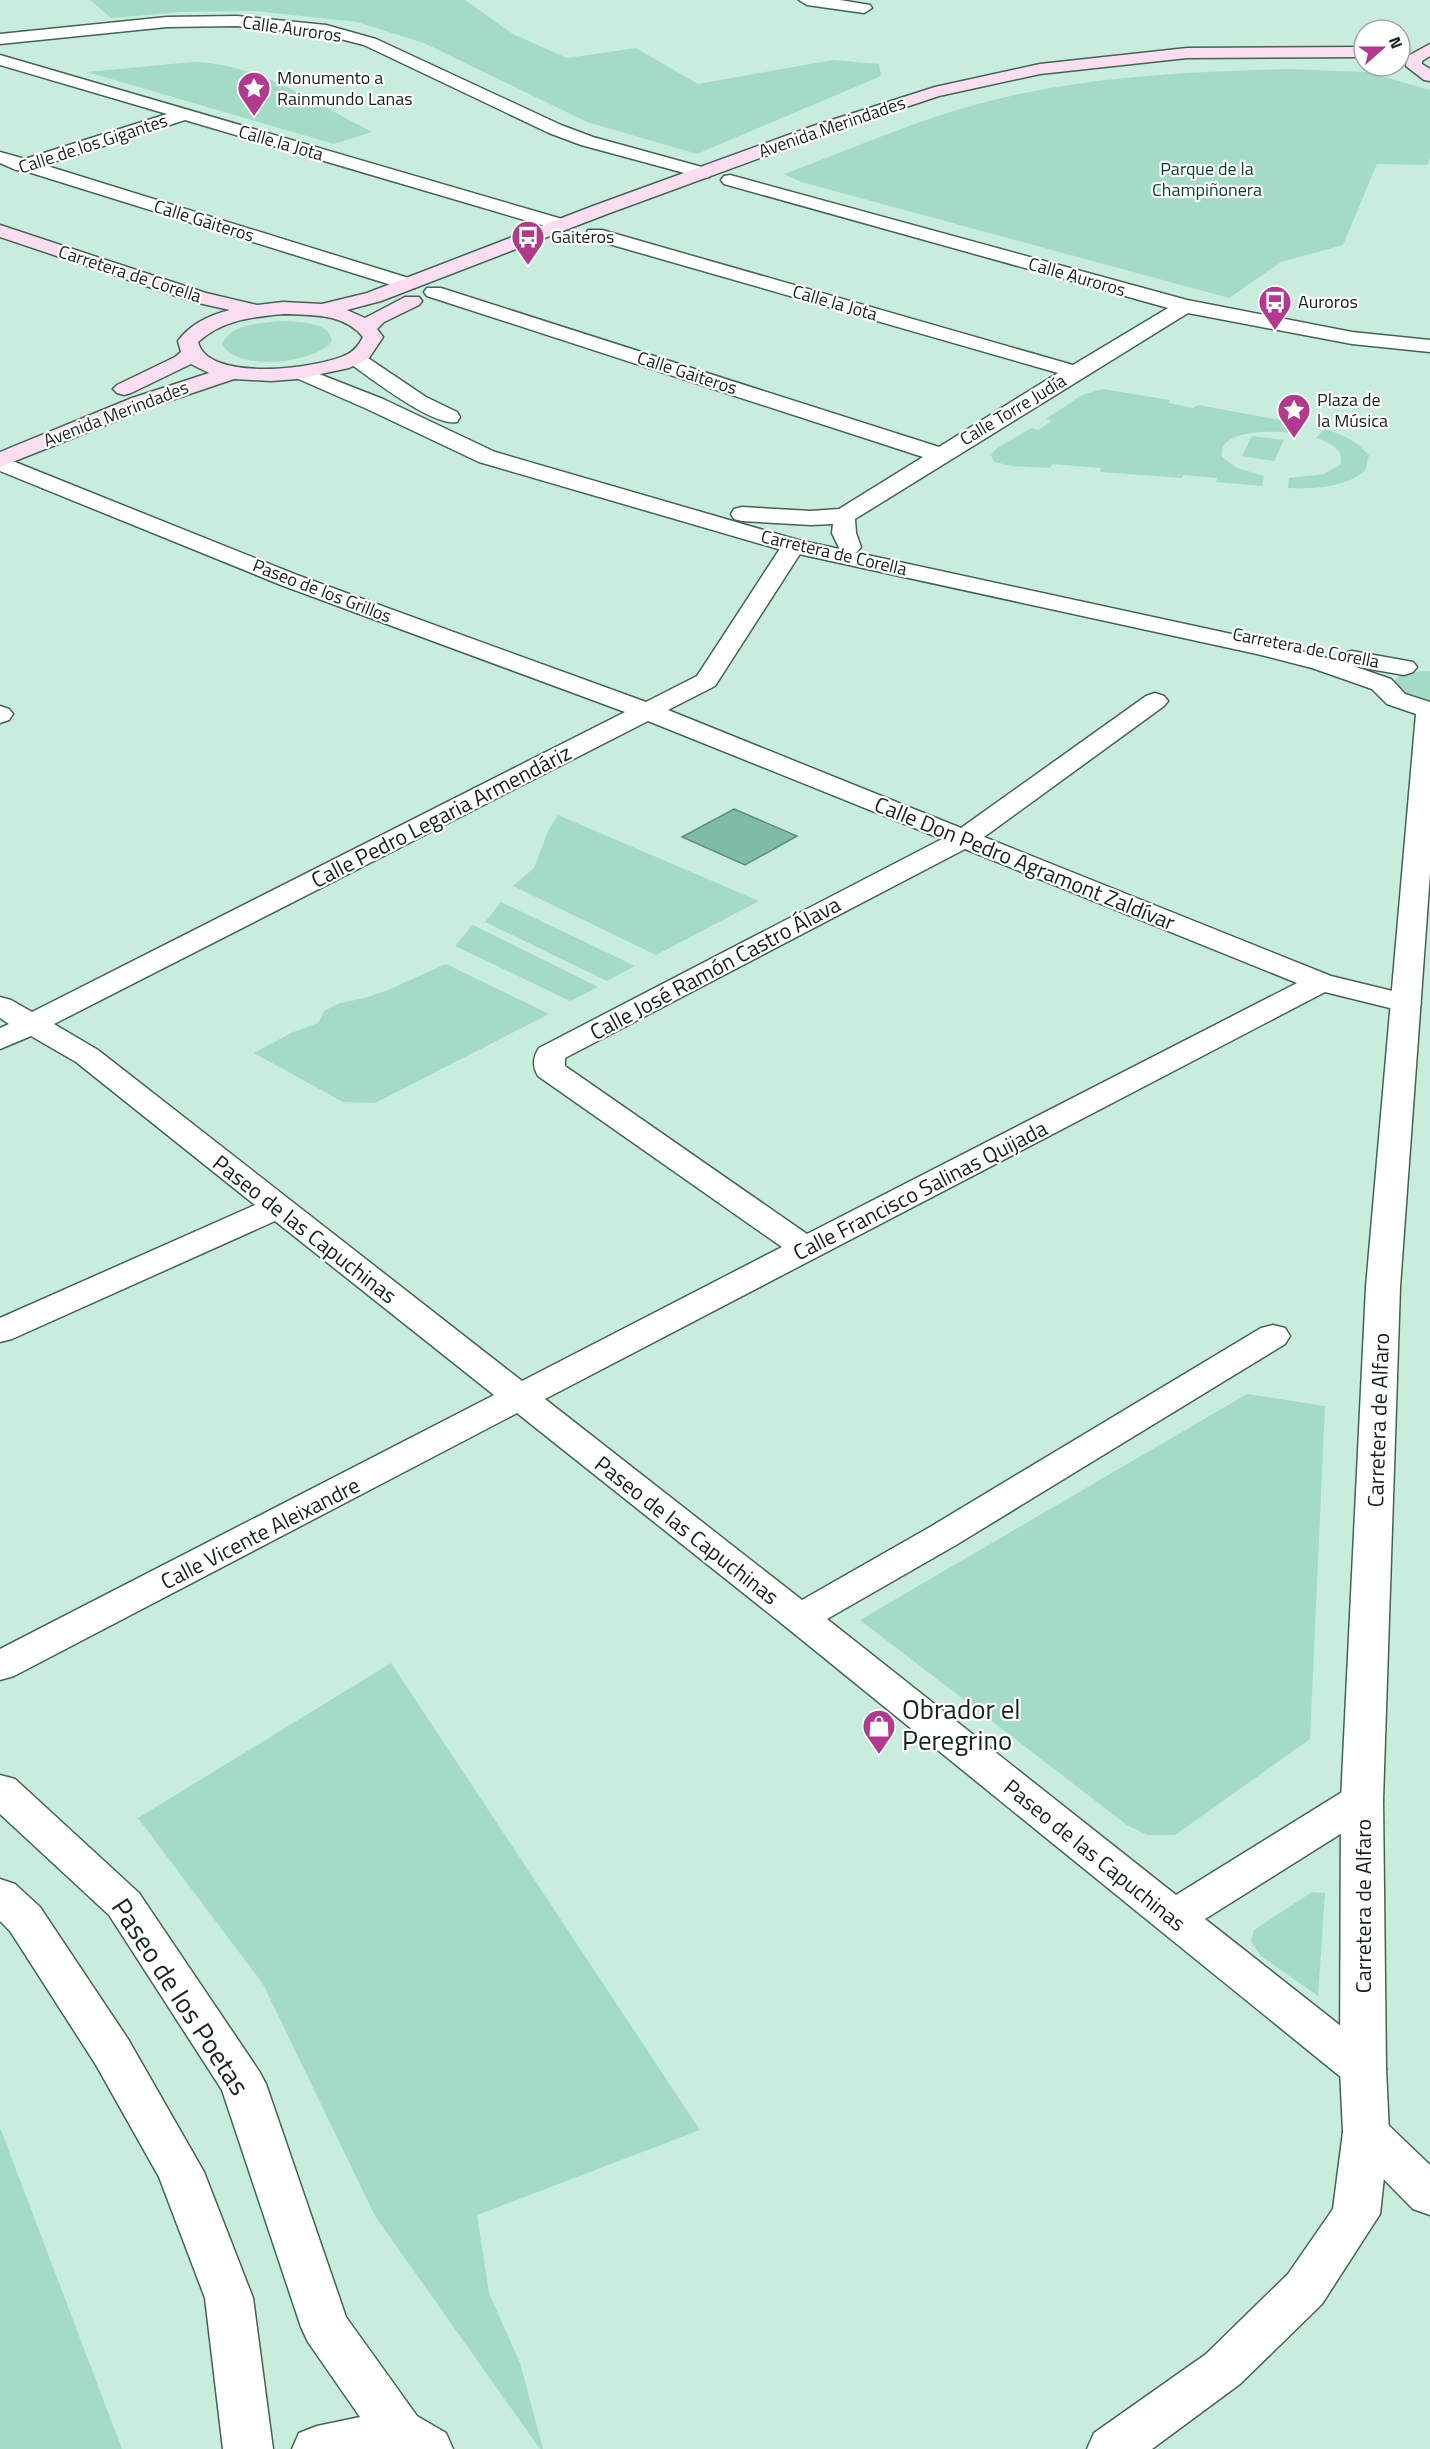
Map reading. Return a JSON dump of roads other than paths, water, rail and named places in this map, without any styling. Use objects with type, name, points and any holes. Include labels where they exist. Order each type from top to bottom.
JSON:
[{"type":"main road","name":"Avenida Merindades","points":[[323,310],[374,297],[819,130],[935,92],[1040,69],[1187,53],[1352,52]]},
{"type":"main road","points":[[1416,58],[1430,76]]},
{"type":"main road","name":"Avenida Merindades","points":[[653,211],[869,129],[987,92],[1089,71],[1194,62],[1352,62]]},
{"type":"main road","points":[[574,242],[622,223]]},
{"type":"main road","name":"Carretera de Corella","points":[[0,231],[201,298],[263,310]]},
{"type":"main road","name":"Carretera de Corella","points":[[0,247],[168,303],[189,315],[200,328]]},
{"type":"main road","points":[[367,327],[377,318],[400,305],[498,269]]},
{"type":"main road","points":[[263,310],[323,310],[349,317],[367,327],[373,337],[369,348],[355,358],[331,367],[301,373],[266,375],[234,372],[207,364],[191,354],[188,341],[200,328],[226,317],[263,310]]},
{"type":"main road","name":"Avenida Merindades","points":[[84,404],[158,374],[191,354]]},
{"type":"main road","name":"Avenida Merindades","points":[[0,462],[140,403],[234,372]]},
{"type":"street","points":[[807,0],[864,8]]},
{"type":"street","name":"Calle Auroros","points":[[0,39],[167,22],[237,21],[326,30],[370,42],[555,129],[587,141],[703,173]]},
{"type":"street","name":"Calle la Jota","points":[[0,60],[562,225]]},
{"type":"street","name":"Calle de los Gigantes","points":[[0,173],[185,114]]},
{"type":"street","name":"Calle Gaiteros","points":[[0,157],[408,284]]},
{"type":"street","name":"Calle Auroros","points":[[730,180],[1185,306],[1352,338],[1430,346]]},
{"type":"street","name":"Calle la Jota","points":[[595,234],[1076,372]]},
{"type":"street","name":"Calle Gaiteros","points":[[434,292],[940,454]]},
{"type":"street","name":"Calle Torre Judía","points":[[742,513],[811,518],[844,516],[940,454],[1185,306]]},
{"type":"street","name":"Carretera de Corella","points":[[355,358],[419,401],[477,431],[531,452],[742,513],[849,547],[1037,592],[1149,614],[1264,641],[1404,667],[1430,665]]},
{"type":"street","name":"Carretera de Corella","points":[[301,373],[375,404],[487,456],[793,546],[1259,647],[1321,663],[1382,684]]},
{"type":"street","name":"Paseo de los Grillos","points":[[0,462],[289,580],[647,711]]},
{"type":"street","points":[[844,516],[844,533],[849,547]]},
{"type":"street","name":"Calle Pedro Legaria Armendáriz","points":[[0,1040],[706,681],[793,546]]},
{"type":"street","points":[[1404,667],[1396,669],[1382,684],[1384,690],[1401,702],[1429,710]]},
{"type":"street","name":"Calle José Ramón Castro Álava","points":[[806,1249],[549,1069],[550,1054],[965,838],[1155,701]]},
{"type":"street","name":"Carretera de Alfaro","points":[[1112,2449],[1223,2369],[1305,2289],[1356,2214],[1366,2132],[1363,2070],[1362,1800],[1383,1287],[1429,710]]},
{"type":"street","name":"Calle Don Pedro Agramont Zaldívar","points":[[647,711],[1321,982],[1406,1003]]},
{"type":"street","name":"Calle Francisco Salinas Quijada","points":[[519,1399],[1321,982]]},
{"type":"street","name":"Paseo de las Capuchinas","points":[[0,1006],[87,1056],[519,1399],[800,1618],[1363,2070]]},
{"type":"street","points":[[0,1331],[278,1207]]},
{"type":"street","points":[[800,1618],[943,1536],[1273,1336]]},
{"type":"street","name":"Calle Vicente Aleixandre","points":[[0,1666],[519,1399]]},
{"type":"street","name":"Paseo de los Poetas","points":[[0,1791],[124,1904],[243,2084],[325,2327],[414,2440]]},
{"type":"street","points":[[1173,1918],[1362,1800]]},
{"type":"street","points":[[0,1895],[25,1919],[106,2042],[181,2172],[229,2298],[248,2449]]},
{"type":"street","points":[[1366,2132],[1430,2195]]},
{"type":"street","name":"Paseo de los Poetas","points":[[317,2449],[414,2440]]},
{"type":"place","name":"Monumento a Rainmundo Lanas","points":[[254,117]]},
{"type":"place","name":"Gaiteros","points":[[528,266]]},
{"type":"place","name":"Auroros","points":[[1275,331]]},
{"type":"place","name":"Plaza de la Música","points":[[1294,439]]},
{"type":"place","name":"Obrador el Peregrino","points":[[879,1755]]},
{"type":"park label","name":"Parque de la Champiñonera","points":[[1207,180]]}]
